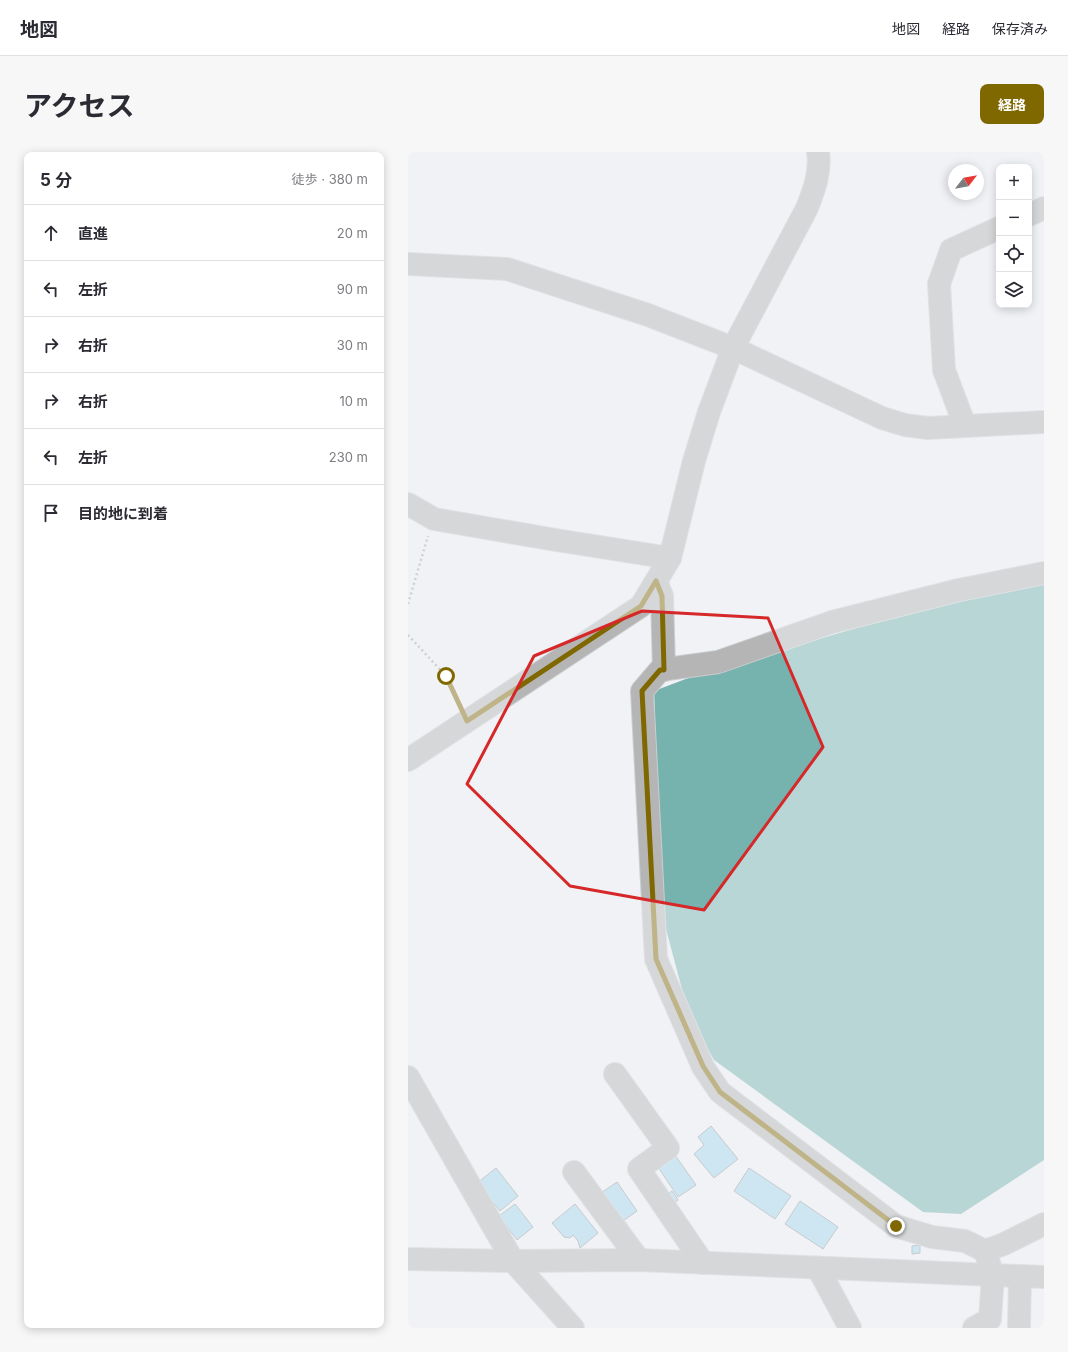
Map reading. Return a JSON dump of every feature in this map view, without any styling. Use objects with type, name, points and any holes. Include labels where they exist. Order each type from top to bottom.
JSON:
[{"type":"street","points":[[408,760],[641,606],[670,558],[694,461],[709,412],[734,348],[807,208],[816,184],[819,158],[818,152]]},
{"type":"street","points":[[1032,214],[1044,208]]},
{"type":"street","points":[[965,426],[944,370],[939,284],[951,250],[996,229]]},
{"type":"street","points":[[408,264],[507,269],[648,315],[734,348],[882,418],[905,425],[928,428],[1044,422]]},
{"type":"street","points":[[408,504],[434,519],[670,558]]},
{"type":"street","points":[[974,1328],[990,1319],[993,1275],[985,1251],[965,1241],[932,1237],[896,1226],[720,1092],[703,1066],[656,959],[642,691],[660,670],[718,662],[832,622],[959,590],[1044,573]]},
{"type":"street","points":[[656,581],[662,596],[664,670]]},
{"type":"street","points":[[615,1074],[668,1148],[639,1169],[703,1263]]},
{"type":"street","points":[[408,1077],[512,1261],[570,1326]]},
{"type":"street","points":[[574,1172],[639,1260]]},
{"type":"street","points":[[985,1251],[1004,1244],[1044,1224]]},
{"type":"street","points":[[408,1259],[512,1261],[639,1260],[1044,1277]]},
{"type":"street","points":[[818,1268],[850,1328]]},
{"type":"street","points":[[1019,1328],[1020,1276]]},
{"type":"path","points":[[408,604],[434,519]]},
{"type":"path","points":[[408,635],[446,676],[467,721]]},
{"type":"highlighted area","points":[[642,611],[768,618],[823,747],[704,910],[570,886],[467,784],[534,656]]},
{"type":"water","points":[[1044,584],[1044,1160],[961,1214],[923,1212],[714,1060],[689,1016],[661,910],[654,691],[691,677],[957,598]]},
{"type":"building","points":[[711,1126],[738,1159],[714,1178],[694,1154],[704,1145],[698,1137]]},
{"type":"building","points":[[675,1155],[696,1185],[678,1197],[658,1167]]},
{"type":"building","points":[[496,1168],[518,1196],[500,1211],[477,1183]]},
{"type":"building","points":[[749,1168],[791,1196],[775,1219],[734,1191]]},
{"type":"building","points":[[617,1182],[637,1211],[619,1224],[598,1195]]},
{"type":"building","points":[[672,1191],[678,1200],[667,1208],[661,1199]]},
{"type":"building","points":[[800,1201],[838,1227],[823,1249],[785,1224]]},
{"type":"building","points":[[515,1204],[533,1227],[517,1240],[499,1216]]},
{"type":"building","points":[[575,1204],[598,1233],[580,1248],[578,1241],[573,1235],[570,1238],[564,1237],[552,1223]]},
{"type":"building","points":[[920,1245],[920,1253],[912,1254],[912,1246]]},
{"type":"route","points":[[446,676],[467,721],[641,606],[656,581],[662,596],[664,670],[660,670],[642,691],[656,959],[703,1066],[720,1092],[896,1226]]}]
